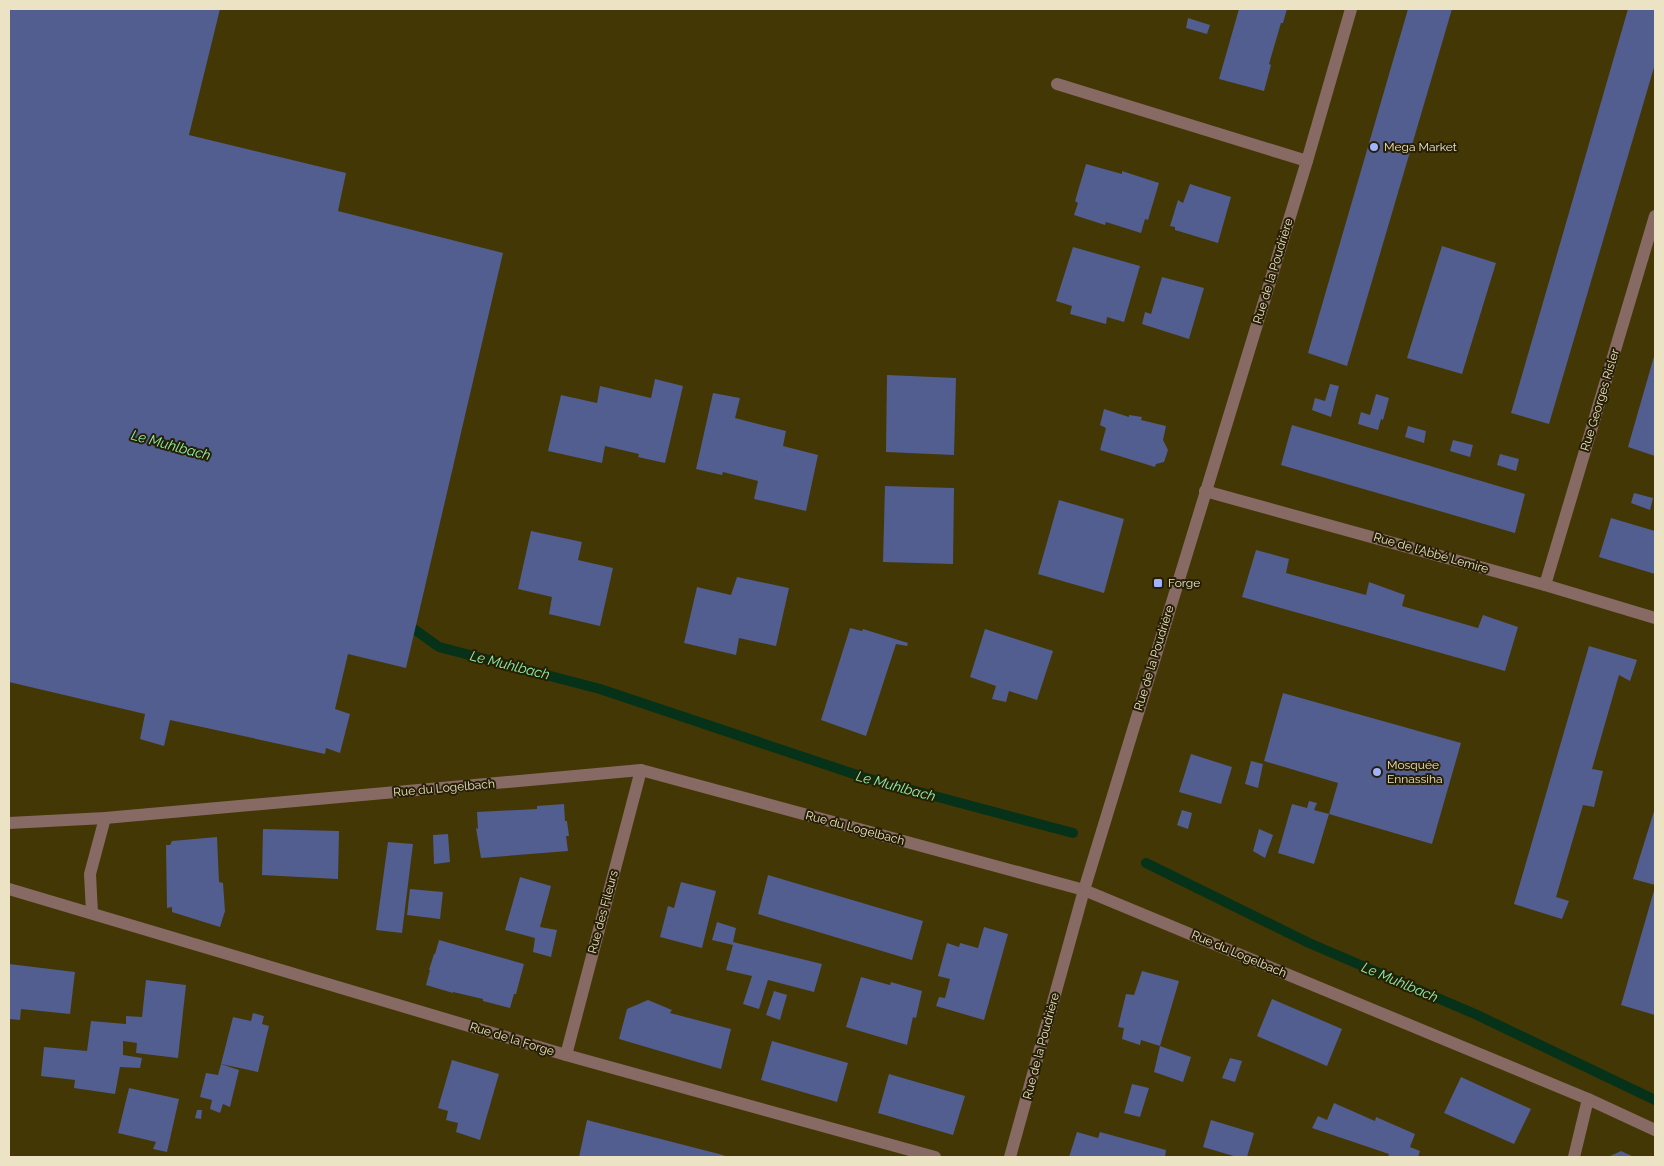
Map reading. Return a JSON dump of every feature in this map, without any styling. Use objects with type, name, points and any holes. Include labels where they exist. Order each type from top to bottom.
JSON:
[{"type":"street","name":"Rue de la Poudrière","points":[[1010,1157],[1084,890],[1307,161],[1351,9]]},
{"type":"street","points":[[1057,84],[1307,161]]},
{"type":"street","name":"Rue Georges Risler","points":[[1545,585],[1655,216]]},
{"type":"street","name":"Rue de l'Abbé Lemire","points":[[1205,491],[1545,585],[1655,618]]},
{"type":"street","name":"Rue du Logelbach","points":[[9,822],[105,818],[641,770],[1084,890],[1588,1099],[1655,1130]]},
{"type":"street","name":"Rue des Fileurs","points":[[566,1054],[641,770]]},
{"type":"street","points":[[92,913],[90,874],[105,818]]},
{"type":"street","name":"Rue de la Forge","points":[[9,889],[566,1054],[935,1157]]},
{"type":"street","points":[[1574,1157],[1588,1099]]},
{"type":"building","points":[[9,9],[220,9],[189,135],[346,173],[338,211],[503,253],[406,668],[348,654],[335,709],[350,714],[340,753],[326,748],[325,754],[170,720],[164,746],[140,739],[145,714],[9,682]]},
{"type":"building","points":[[1239,9],[1287,9],[1269,64],[1271,65],[1264,91],[1219,79]]},
{"type":"building","points":[[1408,9],[1452,9],[1347,366],[1308,353]]},
{"type":"building","points":[[1628,9],[1655,9],[1655,64],[1549,424],[1511,413]]},
{"type":"building","points":[[1188,18],[1210,25],[1207,34],[1186,28]]},
{"type":"building","points":[[1086,164],[1122,174],[1122,171],[1159,183],[1148,220],[1145,219],[1141,233],[1106,222],[1105,225],[1074,215],[1078,203],[1075,201]]},
{"type":"building","points":[[1190,184],[1231,197],[1218,243],[1175,230],[1175,227],[1170,226],[1178,200],[1183,203]]},
{"type":"building","points":[[1442,246],[1496,263],[1462,374],[1407,358]]},
{"type":"building","points":[[1073,247],[1140,266],[1124,322],[1107,317],[1106,324],[1070,314],[1072,306],[1056,301]]},
{"type":"building","points":[[1162,277],[1204,288],[1189,339],[1142,324],[1145,312],[1151,314]]},
{"type":"building","points":[[1655,353],[1655,456],[1628,447]]},
{"type":"building","points":[[887,375],[956,378],[954,455],[886,452]]},
{"type":"building","points":[[655,379],[683,386],[665,463],[638,457],[639,454],[605,446],[602,463],[548,451],[561,395],[597,403],[600,386],[651,398]]},
{"type":"building","points":[[1330,384],[1339,386],[1331,417],[1312,410],[1315,398],[1325,401]]},
{"type":"building","points":[[713,393],[740,398],[735,418],[786,431],[783,446],[818,455],[806,511],[754,499],[758,481],[723,472],[722,475],[696,469]]},
{"type":"building","points":[[1376,394],[1389,398],[1378,430],[1358,424],[1361,412],[1370,415]]},
{"type":"building","points":[[1104,409],[1129,417],[1129,415],[1142,417],[1141,420],[1166,426],[1163,440],[1168,450],[1164,462],[1156,464],[1155,467],[1100,450],[1106,428],[1100,425]]},
{"type":"building","points":[[1292,425],[1525,494],[1515,533],[1281,465]]},
{"type":"building","points":[[1408,426],[1426,431],[1424,443],[1405,437]]},
{"type":"building","points":[[1453,440],[1473,445],[1470,457],[1450,451]]},
{"type":"building","points":[[1500,454],[1519,459],[1516,471],[1497,465]]},
{"type":"building","points":[[885,486],[954,488],[953,564],[883,562]]},
{"type":"building","points":[[1634,493],[1653,498],[1650,510],[1631,503]]},
{"type":"building","points":[[1059,500],[1124,519],[1104,593],[1038,574]]},
{"type":"building","points":[[1611,518],[1655,531],[1655,574],[1599,557]]},
{"type":"building","points":[[531,531],[582,542],[578,560],[613,568],[600,626],[549,614],[552,597],[518,589]]},
{"type":"building","points":[[1256,550],[1289,559],[1286,573],[1366,595],[1369,582],[1405,595],[1402,606],[1478,628],[1483,615],[1518,627],[1505,671],[1242,597]]},
{"type":"building","points":[[737,577],[789,588],[776,646],[739,638],[736,655],[684,643],[697,587],[731,595]]},
{"type":"building","points":[[850,628],[862,631],[863,629],[908,643],[907,646],[896,644],[866,736],[821,720]]},
{"type":"building","points":[[985,629],[1053,651],[1037,700],[1009,691],[1006,702],[992,699],[996,686],[970,677]]},
{"type":"building","points":[[1589,646],[1637,660],[1630,681],[1619,675],[1592,769],[1603,771],[1594,807],[1583,805],[1556,897],[1569,901],[1562,919],[1514,904]]},
{"type":"building","name":"Mosquée Ennassiha","points":[[1283,693],[1461,743],[1432,844],[1329,814],[1338,783],[1264,761]]},
{"type":"building","points":[[1191,754],[1232,767],[1221,804],[1179,792]]},
{"type":"building","points":[[1251,761],[1263,764],[1258,788],[1245,784]]},
{"type":"building","points":[[1309,801],[1317,803],[1314,810],[1329,814],[1314,864],[1278,853],[1292,804],[1307,808]]},
{"type":"building","points":[[564,804],[565,821],[567,821],[569,836],[566,836],[568,851],[481,858],[476,828],[478,829],[477,812],[537,809],[537,806]]},
{"type":"building","points":[[1655,808],[1655,885],[1633,879]]},
{"type":"building","points":[[1182,810],[1192,813],[1188,829],[1177,825]]},
{"type":"building","points":[[263,829],[339,831],[338,879],[262,875]]},
{"type":"building","points":[[1259,829],[1273,835],[1265,858],[1253,851]]},
{"type":"building","points":[[448,834],[450,862],[434,864],[433,835]]},
{"type":"building","points":[[217,837],[219,882],[223,883],[225,911],[220,927],[172,912],[172,907],[167,908],[166,845],[170,845],[172,841]]},
{"type":"building","points":[[388,842],[413,844],[402,933],[376,930]]},
{"type":"building","points":[[768,875],[923,921],[912,960],[758,914]]},
{"type":"building","points":[[520,877],[551,886],[540,927],[557,930],[551,957],[533,952],[535,938],[505,930]]},
{"type":"building","points":[[681,882],[716,891],[702,948],[660,937],[668,906],[674,908]]},
{"type":"building","points":[[1655,887],[1655,1015],[1621,1005]]},
{"type":"building","points":[[410,889],[443,892],[440,919],[407,915]]},
{"type":"building","points":[[717,922],[736,928],[733,942],[822,964],[814,992],[768,980],[759,1009],[743,1004],[752,976],[726,970],[733,945],[712,940]]},
{"type":"building","points":[[984,927],[1008,934],[984,1020],[936,1006],[939,997],[945,998],[950,979],[938,976],[947,943],[959,947],[960,943],[978,948]]},
{"type":"building","points":[[439,940],[524,964],[510,1008],[483,1001],[483,999],[426,985]]},
{"type":"building","points":[[9,964],[75,972],[70,1014],[21,1009],[20,1020],[9,1019]]},
{"type":"building","points":[[1142,971],[1179,981],[1160,1046],[1141,1040],[1140,1045],[1122,1039],[1124,1028],[1118,1027],[1126,994],[1134,995]]},
{"type":"building","points":[[861,977],[890,985],[891,982],[922,991],[916,1018],[913,1017],[907,1045],[846,1027]]},
{"type":"building","points":[[146,980],[186,985],[178,1058],[136,1053],[137,1043],[123,1041],[123,1055],[142,1058],[140,1068],[120,1067],[115,1094],[74,1088],[75,1080],[41,1076],[44,1047],[87,1051],[91,1021],[126,1024],[126,1016],[142,1017]]},
{"type":"building","points":[[774,991],[787,995],[780,1020],[766,1015]]},
{"type":"building","points":[[1272,999],[1342,1029],[1327,1066],[1257,1036]]},
{"type":"building","points":[[648,1000],[672,1010],[670,1013],[731,1029],[721,1069],[619,1039],[627,1009]]},
{"type":"building","points":[[253,1013],[264,1016],[262,1024],[269,1026],[258,1072],[221,1064],[233,1017],[251,1021]]},
{"type":"building","points":[[772,1041],[848,1063],[837,1102],[761,1080]]},
{"type":"building","points":[[1160,1046],[1191,1057],[1183,1082],[1154,1072]]},
{"type":"building","points":[[1230,1058],[1242,1061],[1235,1082],[1222,1078]]},
{"type":"building","points":[[452,1060],[499,1074],[480,1140],[456,1132],[458,1123],[446,1120],[448,1111],[438,1108]]},
{"type":"building","points":[[221,1064],[239,1070],[230,1107],[223,1104],[220,1113],[210,1109],[212,1100],[200,1097],[206,1073],[218,1075]]},
{"type":"building","points":[[889,1074],[965,1096],[953,1135],[878,1113]]},
{"type":"building","points":[[1461,1077],[1531,1109],[1514,1144],[1444,1113]]},
{"type":"building","points":[[1132,1084],[1149,1088],[1140,1117],[1124,1113]]},
{"type":"building","points":[[129,1088],[179,1099],[167,1152],[153,1149],[156,1142],[118,1133]]},
{"type":"building","points":[[1334,1103],[1375,1121],[1376,1117],[1415,1134],[1410,1147],[1420,1151],[1418,1157],[1388,1157],[1389,1154],[1312,1128],[1318,1116],[1327,1120]]},
{"type":"building","points":[[197,1110],[202,1110],[201,1119],[195,1118]]},
{"type":"building","points":[[587,1120],[719,1154],[729,1157],[579,1157]]},
{"type":"building","points":[[1211,1120],[1254,1133],[1247,1157],[1237,1157],[1203,1147]]},
{"type":"building","points":[[1077,1132],[1098,1138],[1100,1132],[1166,1150],[1165,1157],[1069,1157]]},
{"type":"building","points":[[1621,1151],[1634,1157],[1608,1157]]},
{"type":"waterway","name":"Le Muhlbach","points":[[404,622],[439,647],[600,689],[863,777],[1073,833]]},
{"type":"waterway","name":"Le Muhlbach","points":[[1146,863],[1309,943],[1475,1014],[1655,1100]]},
{"type":"place","name":"Mega Market","points":[[1374,147]]},
{"type":"place","name":"Forge","points":[[1158,583]]},
{"type":"place","name":"Mosquée Ennassiha","points":[[1377,772]]}]
